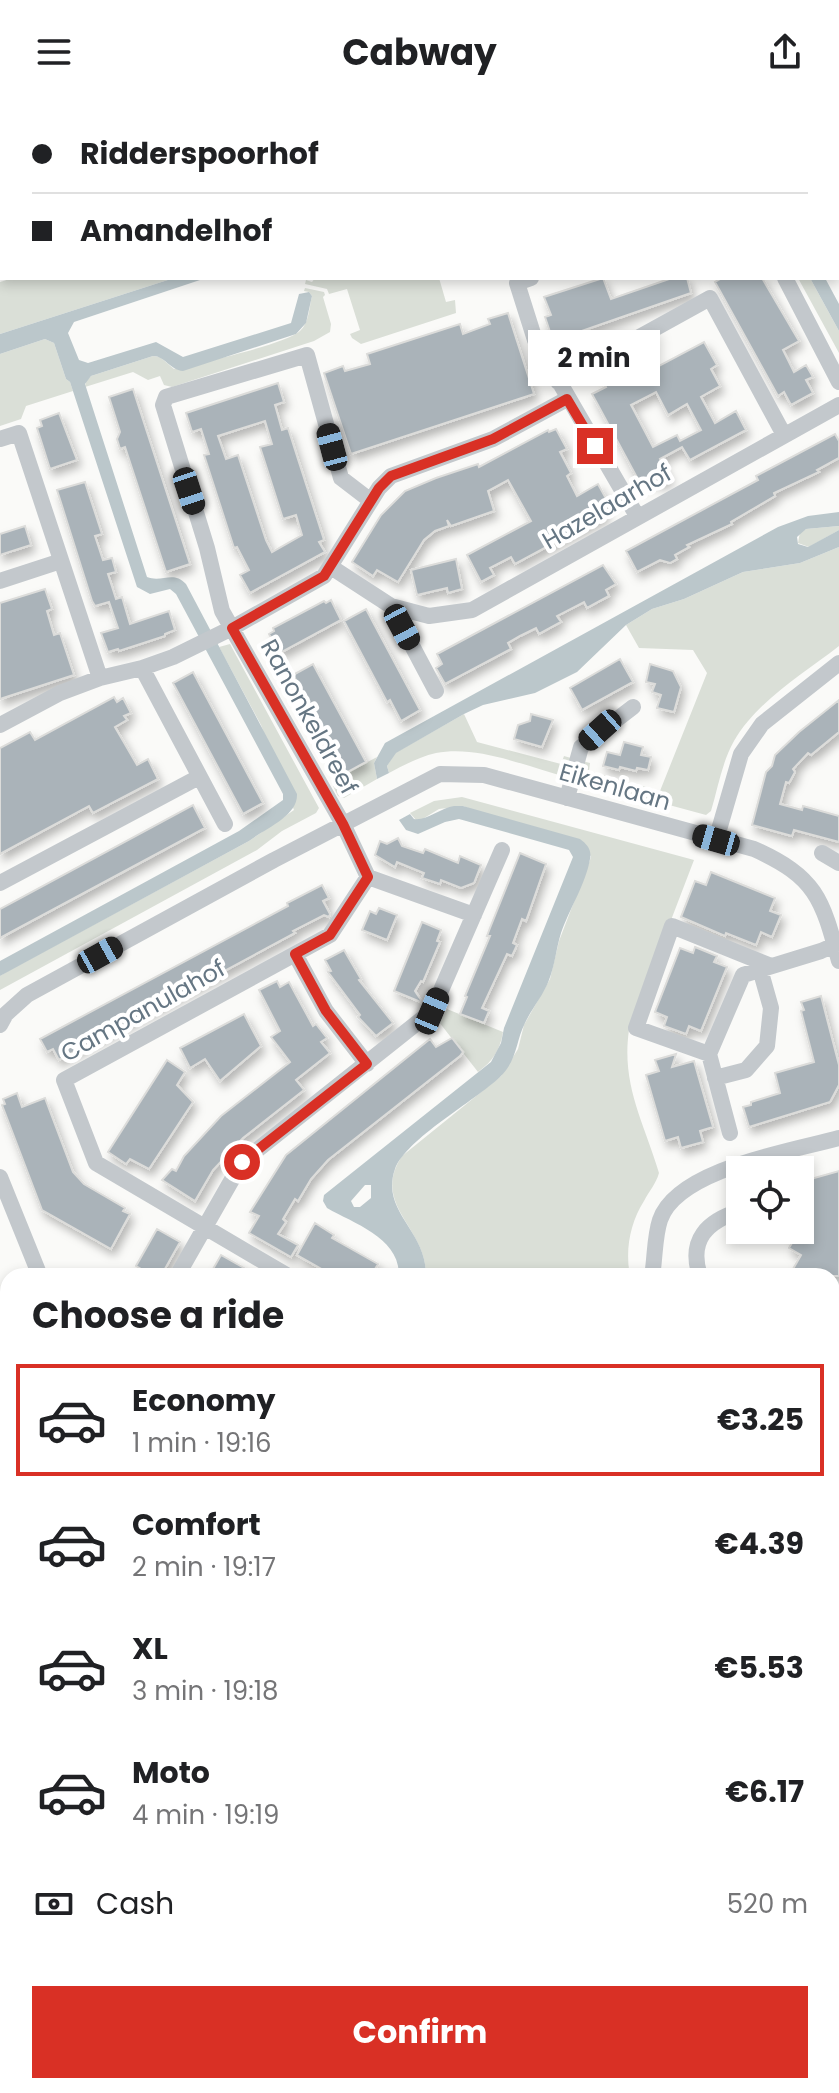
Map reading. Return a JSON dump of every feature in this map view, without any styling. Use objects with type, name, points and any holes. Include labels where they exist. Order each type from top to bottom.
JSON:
[{"type":"street","points":[[524,280],[535,340],[637,516]]},
{"type":"street","points":[[786,280],[839,382]]},
{"type":"street","points":[[558,382],[710,298],[784,435]]},
{"type":"street","name":"Ranonkeldreef","points":[[368,877],[343,824],[224,632],[207,548],[163,405],[166,397],[307,355],[341,478],[371,501]]},
{"type":"street","points":[[0,725],[60,693],[100,678],[142,668],[198,645],[324,576],[371,501],[391,476],[493,439],[567,399]]},
{"type":"street","name":"Hazelaarhof","points":[[331,567],[391,606],[429,616],[472,610],[839,405]]},
{"type":"street","points":[[0,439],[19,433],[100,678]]},
{"type":"street","points":[[0,581],[61,561]]},
{"type":"street","name":"Hazelaarhof","points":[[391,606],[436,691]]},
{"type":"street","points":[[716,840],[741,754],[762,724],[839,663]]},
{"type":"street","points":[[142,668],[225,824]]},
{"type":"street","points":[[567,798],[581,747],[633,707]]},
{"type":"street","name":"Eikenlaan","points":[[0,1025],[6,1014],[27,995],[440,774],[484,775],[754,849],[801,875],[815,893],[838,950]]},
{"type":"street","points":[[0,883],[199,777]]},
{"type":"street","points":[[182,1268],[242,1162],[432,1011],[502,850]]},
{"type":"street","points":[[822,853],[839,863]]},
{"type":"street","points":[[368,877],[474,915]]},
{"type":"street","name":"Campanulahof","points":[[205,1229],[96,1163],[64,1080],[330,935],[368,877]]},
{"type":"street","points":[[709,1054],[636,1028],[672,926],[765,968]]},
{"type":"street","points":[[730,1133],[709,1054],[743,975],[821,951],[838,950]]},
{"type":"street","points":[[295,954],[326,1011],[367,1064]]},
{"type":"street","points":[[715,1078],[746,1070],[767,1046],[771,1008],[765,968]]},
{"type":"street","points":[[787,1156],[839,1138]]},
{"type":"street","points":[[653,1268],[660,1220],[674,1198],[710,1174],[726,1171]]},
{"type":"street","points":[[0,1177],[37,1268]]},
{"type":"street","points":[[697,1268],[696,1253],[703,1232],[726,1215]]},
{"type":"street","points":[[205,1229],[274,1268]]},
{"type":"shaded area","points":[[6,280],[168,280],[0,334],[0,282]]},
{"type":"shaded area","points":[[168,280],[200,280],[74,322],[68,333],[79,360],[88,363],[156,342],[183,357],[291,323],[299,294],[309,292],[312,296],[306,323],[296,334],[183,371],[153,356],[91,376],[85,384],[147,577],[172,577],[186,584],[297,794],[296,802],[280,821],[249,841],[0,976],[0,961],[239,831],[283,800],[283,794],[176,594],[170,589],[150,594],[137,587],[70,382],[66,379],[54,343],[45,339],[0,354],[0,334]]},
{"type":"shaded area","points":[[306,280],[440,280],[446,302],[455,300],[456,313],[361,344],[350,334],[360,330],[347,289],[329,294],[327,289],[305,284]]},
{"type":"shaded area","points":[[799,280],[811,280],[839,331],[839,353]]},
{"type":"shaded area","points":[[811,280],[826,280],[839,304],[839,331]]},
{"type":"shaded area","points":[[305,288],[324,292],[331,324],[330,332],[314,341],[172,387],[164,385],[160,376],[148,380],[133,372],[85,387],[91,376],[153,356],[160,357],[174,369],[240,353],[291,336],[303,328],[307,320],[312,296],[304,291]]},
{"type":"shaded area","points":[[45,339],[54,343],[73,391],[26,406],[21,419],[0,426],[0,354]]},
{"type":"shaded area","points":[[839,512],[839,526],[806,529],[797,537],[798,544],[808,547],[839,530],[839,547],[800,563],[743,572],[684,599],[652,609],[626,625],[577,672],[535,693],[483,705],[464,714],[396,753],[387,766],[389,773],[377,779],[374,763],[385,743],[778,527],[808,516]]},
{"type":"shaded area","points":[[839,526],[839,530],[809,547],[798,543],[800,532],[806,529]]},
{"type":"shaded area","points":[[839,547],[839,646],[782,689],[744,727],[726,758],[711,811],[706,815],[577,780],[582,761],[590,763],[589,771],[660,791],[707,673],[693,650],[639,648],[626,625],[652,609],[684,599],[743,572],[800,563]]},
{"type":"shaded area","points":[[230,644],[319,808],[316,813],[282,831],[257,850],[0,990],[0,976],[8,971],[249,841],[294,810],[261,725],[219,647]]},
{"type":"shaded area","points":[[464,714],[477,742],[561,764],[564,756],[571,758],[566,777],[485,754],[452,751],[424,757],[389,773],[387,766],[395,753]]},
{"type":"shaded area","points":[[377,757],[374,763],[377,779],[344,798],[338,796],[333,786],[334,780]]},
{"type":"shaded area","points":[[462,797],[694,860],[629,1030],[627,1050],[631,1086],[659,1173],[632,1228],[629,1268],[425,1268],[418,1243],[396,1203],[392,1189],[394,1173],[402,1156],[501,1076],[518,1049],[524,1025],[550,979],[559,941],[591,856],[463,806],[439,809],[421,820],[416,820],[410,813],[434,801]]},
{"type":"shaded area","points":[[463,806],[580,839],[590,856],[585,877],[561,933],[549,980],[525,1023],[510,1064],[489,1087],[413,1145],[395,1169],[392,1184],[394,1197],[419,1246],[425,1268],[398,1268],[384,1242],[327,1208],[324,1195],[491,1062],[573,857],[569,850],[459,819],[418,834],[406,830],[399,820],[410,814],[414,819],[449,807]],"holes":[[[365,1185],[371,1185],[371,1198],[360,1207],[354,1207],[351,1201]]]},
{"type":"shaded area","points":[[447,1009],[503,1032],[495,1055],[478,1072],[439,1022]]},
{"type":"building","points":[[597,280],[604,280],[611,299],[666,280],[688,280],[691,293],[553,341],[545,317],[551,315],[544,297]]},
{"type":"building","points":[[763,280],[799,341],[783,350],[794,372],[806,365],[813,377],[806,380],[813,393],[791,405],[784,392],[778,396],[715,282]]},
{"type":"building","points":[[508,313],[534,394],[351,454],[324,373],[343,366],[345,371],[370,364],[367,354],[460,324],[463,334],[490,324],[488,319]]},
{"type":"building","points":[[704,342],[717,365],[711,369],[720,386],[701,397],[715,423],[736,411],[746,430],[690,460],[682,447],[660,459],[670,478],[658,484],[655,478],[641,485],[592,394],[606,387],[602,380],[618,371],[625,384]],"holes":[[[656,392],[668,415],[687,404],[701,430],[680,441],[677,435],[653,447],[631,405]]]},
{"type":"building","points":[[278,383],[284,402],[275,405],[282,430],[288,428],[324,540],[319,542],[325,552],[250,593],[240,575],[249,570],[237,547],[234,548],[204,455],[209,454],[201,429],[192,432],[186,413]],"holes":[[[265,421],[272,444],[260,447],[283,519],[296,515],[302,535],[272,552],[238,455],[226,459],[218,436]]]},
{"type":"building","points":[[133,389],[190,564],[166,572],[125,447],[120,449],[117,439],[120,432],[109,397]]},
{"type":"building","points":[[59,413],[77,460],[50,469],[37,428],[42,426],[40,420]]},
{"type":"building","points":[[556,429],[567,449],[560,452],[571,473],[567,476],[577,496],[598,484],[609,504],[602,508],[606,515],[515,564],[511,557],[490,568],[494,575],[481,582],[467,555],[531,521],[508,480],[488,491],[494,511],[451,526],[447,520],[449,526],[435,531],[424,540],[398,582],[377,570],[373,576],[352,562],[381,515],[405,491],[478,464],[479,467],[548,430]]},
{"type":"building","points":[[835,434],[839,441],[839,458],[817,470],[819,472],[774,493],[775,496],[732,524],[687,545],[689,547],[675,555],[677,559],[670,563],[660,560],[637,572],[626,551],[758,480],[756,476]]},
{"type":"building","points":[[85,482],[102,534],[95,536],[103,560],[112,558],[116,572],[108,574],[116,599],[122,597],[130,624],[169,611],[175,630],[165,636],[108,652],[101,633],[118,628],[109,602],[95,606],[92,601],[57,490]]},
{"type":"building","points":[[25,526],[31,545],[0,555],[0,534]]},
{"type":"building","points":[[456,559],[462,589],[448,593],[447,588],[417,595],[411,570]]},
{"type":"building","points":[[603,565],[616,584],[606,590],[609,596],[587,608],[584,602],[557,616],[561,622],[539,634],[536,628],[520,636],[508,643],[511,649],[445,684],[436,668],[442,664],[437,654]]},
{"type":"building","points":[[45,589],[52,609],[47,611],[54,635],[60,633],[74,675],[0,699],[0,603]]},
{"type":"building","points":[[331,600],[341,620],[280,653],[269,634],[274,631],[273,628]]},
{"type":"building","points":[[366,609],[420,710],[401,721],[390,700],[387,702],[344,621]]},
{"type":"building","points":[[620,659],[633,682],[582,710],[570,688]]},
{"type":"building","points":[[313,664],[366,762],[346,773],[294,681],[293,675]]},
{"type":"building","points":[[650,664],[673,671],[681,687],[674,712],[657,708],[661,695],[652,692],[655,684],[646,682]]},
{"type":"building","points":[[193,672],[263,803],[243,814],[173,683]]},
{"type":"building","points":[[114,697],[117,702],[123,698],[131,713],[124,716],[127,720],[115,727],[137,765],[148,759],[158,779],[93,813],[89,806],[0,854],[0,748],[30,732],[35,740]]},
{"type":"building","points":[[839,700],[839,732],[811,755],[808,753],[793,769],[795,772],[789,783],[786,782],[780,804],[802,810],[803,806],[839,816],[839,842],[794,830],[792,836],[752,825],[766,772],[772,766],[775,755]]},
{"type":"building","points":[[531,714],[553,720],[542,747],[514,739],[518,725],[530,721]]},
{"type":"building","points":[[624,742],[643,747],[641,755],[651,757],[648,770],[620,767],[619,770],[603,766],[607,752],[620,755]]},
{"type":"building","points":[[193,805],[205,828],[0,938],[0,909]]},
{"type":"building","points":[[398,838],[402,846],[423,853],[425,849],[458,863],[460,856],[481,865],[474,883],[461,888],[441,880],[440,884],[422,878],[424,873],[397,862],[395,867],[375,855],[380,841],[387,844]]},
{"type":"building","points":[[520,853],[546,864],[526,921],[522,919],[513,943],[517,945],[512,956],[507,954],[482,1008],[489,1011],[484,1023],[460,1014]]},
{"type":"building","points":[[711,872],[775,898],[770,911],[781,915],[772,937],[761,932],[756,945],[726,933],[725,936],[681,917],[695,881],[706,885]]},
{"type":"building","points":[[322,885],[329,898],[323,901],[329,917],[324,915],[293,931],[295,933],[59,1060],[53,1049],[47,1052],[40,1039]]},
{"type":"building","points":[[379,908],[397,915],[387,940],[362,930],[370,911],[376,914]]},
{"type":"building","points":[[422,922],[441,930],[437,941],[440,942],[423,982],[415,991],[423,1003],[394,991]]},
{"type":"building","points":[[695,947],[717,956],[714,962],[727,967],[701,1031],[689,1026],[686,1034],[664,1026],[667,1017],[655,1012],[680,948],[693,953]]},
{"type":"building","points":[[344,950],[359,980],[393,1023],[376,1036],[358,1017],[360,1015],[328,972],[331,971],[325,960]]},
{"type":"building","points":[[277,981],[280,987],[289,982],[313,1026],[316,1024],[327,1038],[321,1042],[330,1053],[296,1080],[304,1090],[243,1138],[213,1170],[195,1201],[162,1180],[172,1169],[176,1171],[184,1156],[221,1116],[290,1062],[271,1037],[280,1031],[259,990]]},
{"type":"building","points":[[821,996],[839,1065],[839,1085],[830,1102],[749,1127],[743,1107],[780,1093],[775,1073],[814,1062],[801,1002]]},
{"type":"building","points":[[244,1014],[261,1046],[220,1081],[205,1059],[190,1068],[180,1048]]},
{"type":"building","points":[[452,1038],[463,1052],[460,1056],[328,1160],[311,1179],[298,1201],[295,1199],[278,1234],[298,1245],[291,1257],[249,1233],[259,1216],[250,1212],[286,1155],[430,1039],[436,1047]]},
{"type":"building","points":[[676,1054],[672,1067],[694,1061],[713,1127],[700,1131],[703,1142],[681,1148],[678,1137],[665,1141],[646,1075],[659,1071],[655,1060]]},
{"type":"building","points":[[167,1060],[185,1072],[177,1085],[193,1102],[149,1169],[130,1159],[126,1164],[108,1152]]},
{"type":"building","points":[[17,1093],[22,1107],[45,1098],[73,1172],[84,1184],[130,1214],[111,1249],[42,1210],[2,1105],[5,1104],[3,1099]]},
{"type":"building","points":[[839,1171],[839,1268],[794,1268],[801,1255],[789,1248],[791,1244],[814,1244],[814,1178]]},
{"type":"building","points":[[315,1223],[334,1235],[332,1238],[378,1264],[376,1268],[320,1268],[297,1255]]},
{"type":"building","points":[[157,1229],[180,1242],[165,1268],[136,1266]]},
{"type":"building","points":[[221,1255],[244,1268],[214,1268]]},
{"type":"route","points":[[242,1162],[367,1064],[326,1011],[295,954],[330,935],[368,877],[343,824],[232,628],[324,576],[379,488],[391,476],[493,439],[567,399],[595,446]]}]
